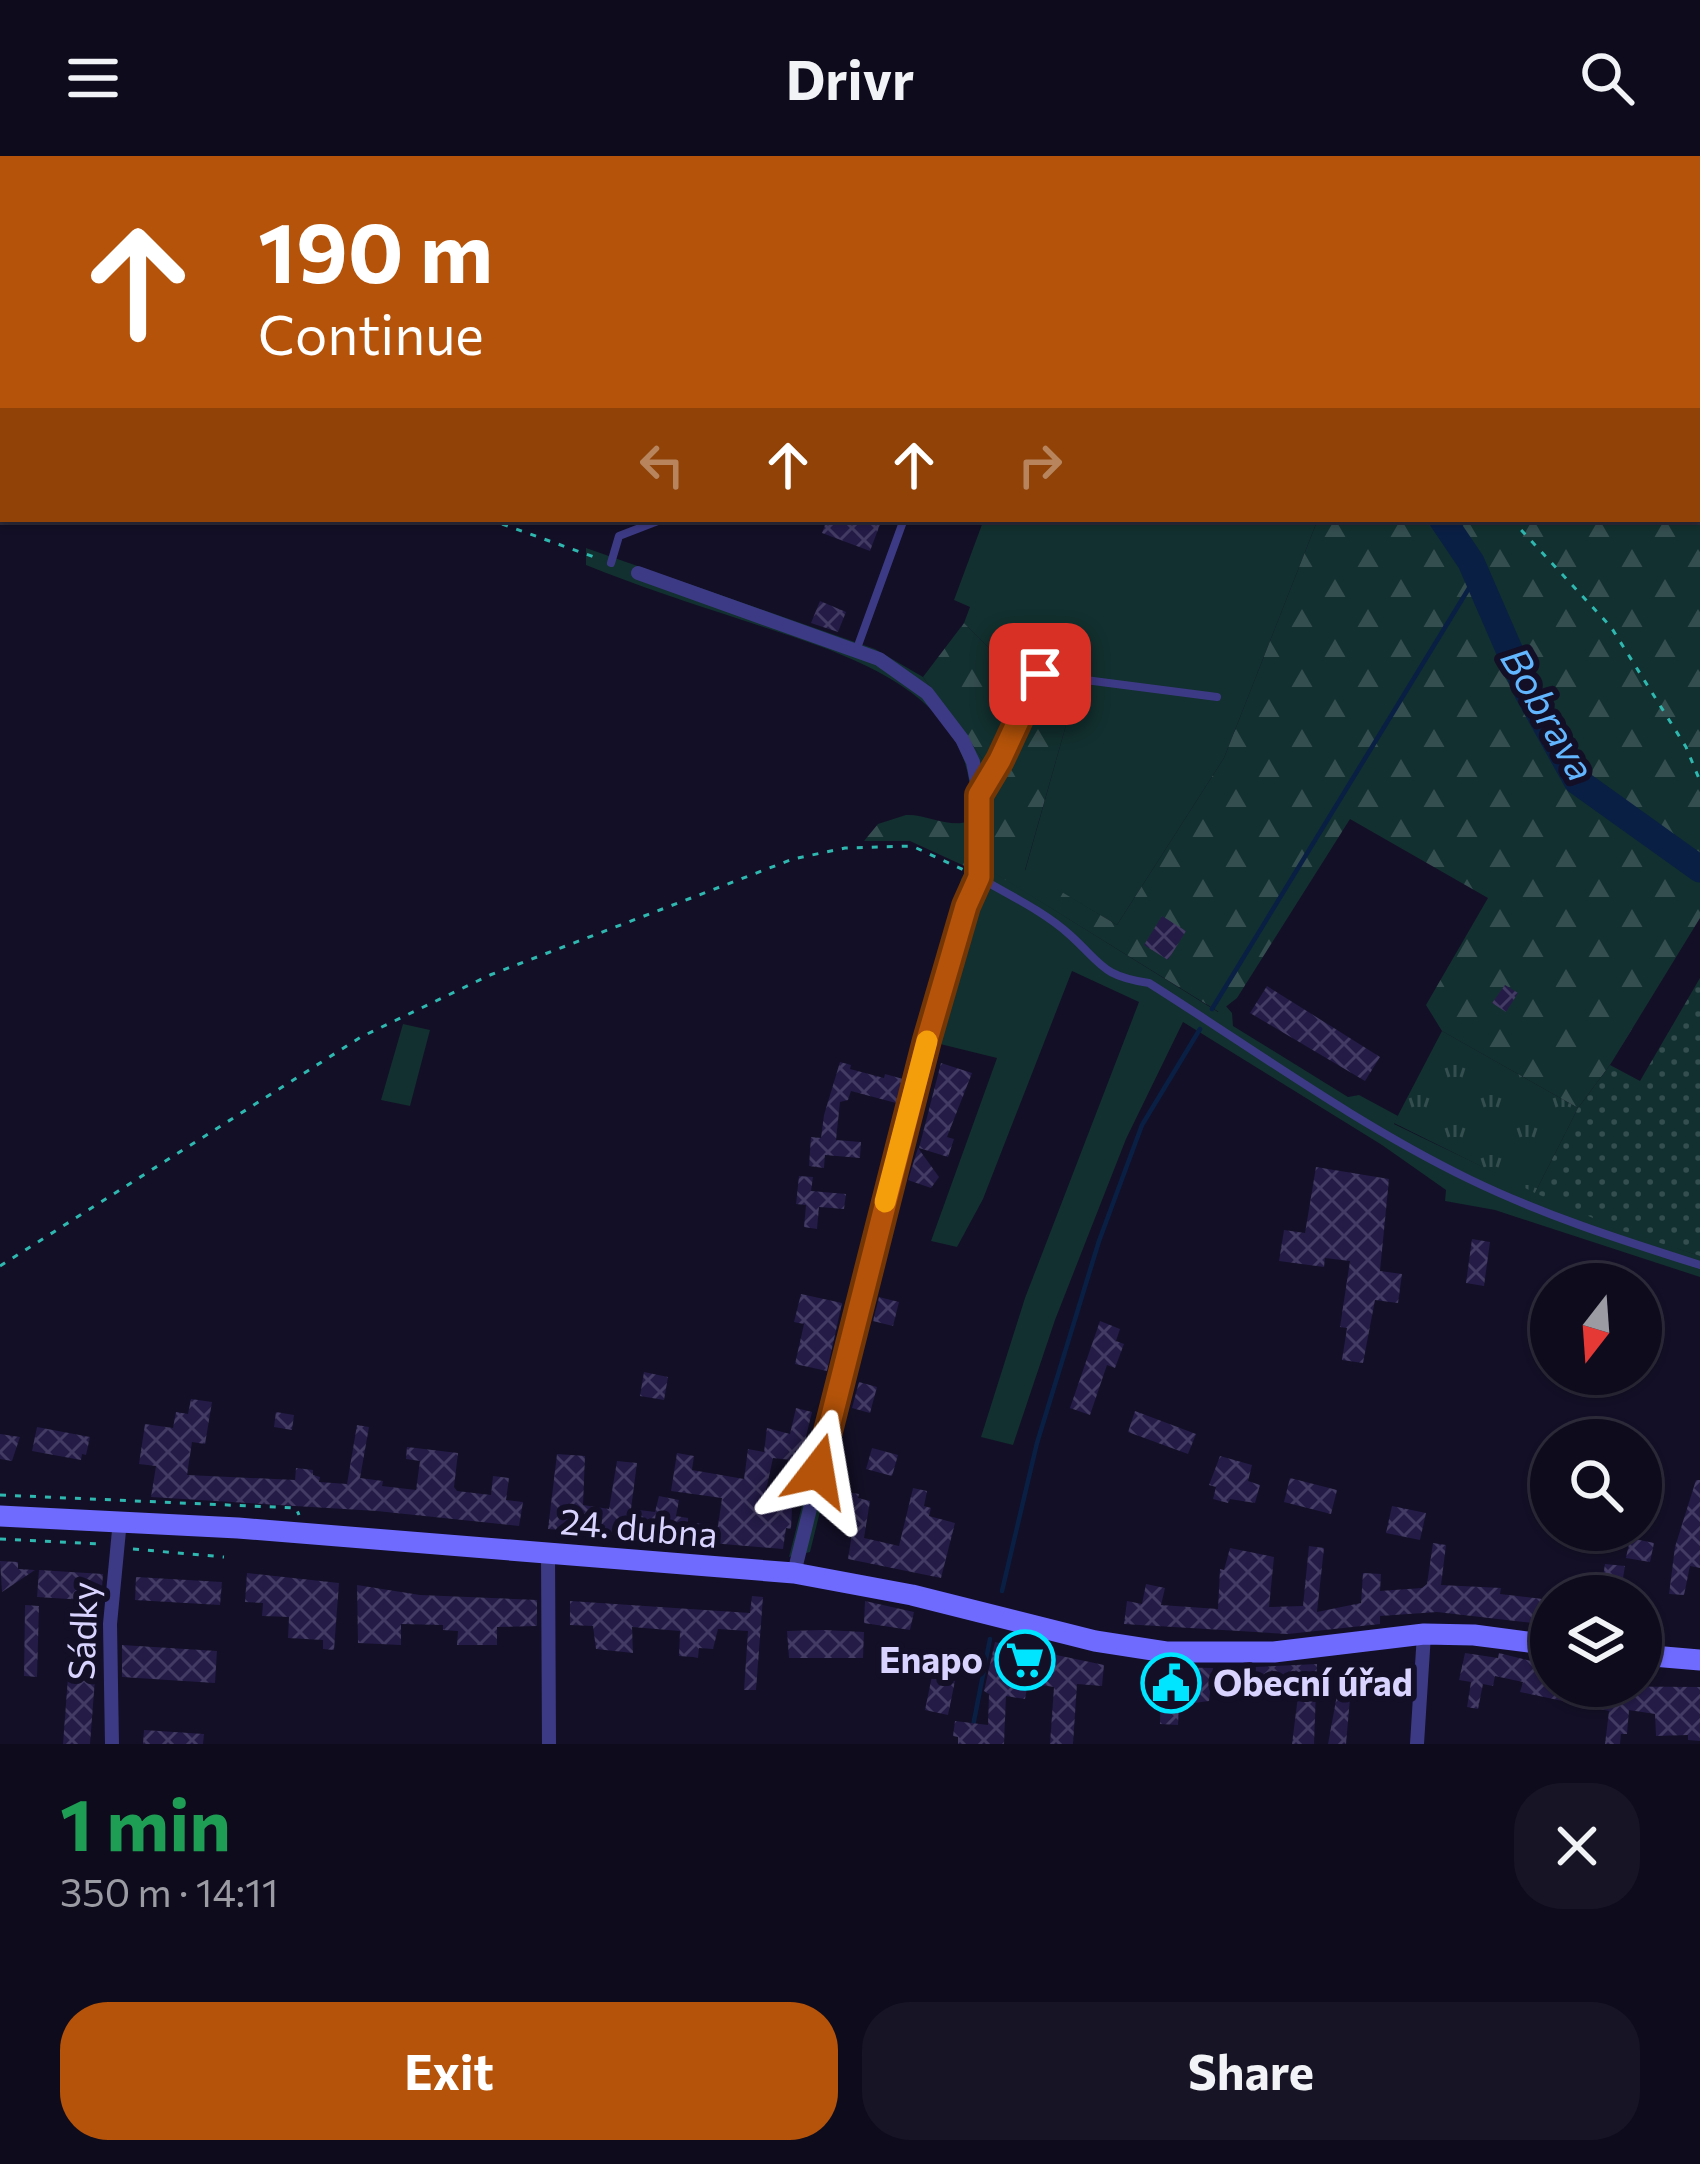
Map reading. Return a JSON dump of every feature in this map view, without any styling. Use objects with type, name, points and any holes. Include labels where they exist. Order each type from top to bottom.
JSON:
[{"type":"main road","name":"24. dubna","points":[[0,1516],[120,1520],[794,1573],[912,1594],[1080,1638],[1166,1652],[1274,1652],[1424,1634],[1530,1642]]},
{"type":"main road","points":[[1662,1656],[1699,1657]]},
{"type":"street","points":[[638,573],[879,658],[927,693],[962,739],[973,762],[979,795],[979,877],[927,1040],[794,1573]]},
{"type":"street","name":"Sádky","points":[[112,1744],[110,1624],[120,1520]]},
{"type":"street","points":[[548,1553],[549,1744]]},
{"type":"street","points":[[1417,1744],[1424,1634]]},
{"type":"lane","points":[[611,563],[619,536],[655,522]]},
{"type":"lane","points":[[856,650],[903,522]]},
{"type":"lane","points":[[979,795],[1040,674],[1217,697]]},
{"type":"lane","points":[[979,877],[1069,934],[1099,968],[1116,979],[1149,983],[1325,1099],[1410,1148],[1544,1212],[1700,1265]]},
{"type":"path","points":[[496,522],[611,563]]},
{"type":"path","points":[[1514,522],[1611,627],[1686,747],[1700,781]]},
{"type":"path","points":[[0,1266],[361,1037],[490,975],[637,916],[793,859],[845,848],[912,845],[979,877]]},
{"type":"path","points":[[0,1539],[224,1557]]},
{"type":"green space","points":[[983,522],[1317,522],[1224,758],[1117,925],[1025,871],[1066,725],[964,623],[970,607],[954,600]]},
{"type":"green space","points":[[1317,522],[1700,522],[1700,918],[1610,1065],[1578,1108],[1442,1031],[1426,1005],[1488,898],[1350,819],[1237,998],[1219,1012],[991,871],[982,758],[923,677],[964,623],[1066,725],[1025,870],[1117,925],[1224,758]]},
{"type":"green space","points":[[586,548],[875,649],[923,677],[982,758],[992,871],[1218,1012],[1225,1005],[1232,1013],[1233,1026],[1348,1097],[1359,1095],[1398,1116],[1394,1124],[1583,1212],[1700,1256],[1700,1277],[1495,1210],[1445,1201],[1446,1190],[1382,1145],[1183,1022],[1126,1139],[1055,1320],[1013,1445],[981,1437],[1025,1298],[1139,1002],[1072,971],[983,1199],[957,1247],[931,1241],[997,1058],[936,1043],[810,1552],[789,1557],[968,863],[968,774],[953,737],[929,707],[896,683],[820,646],[586,565]]},
{"type":"green space","points":[[906,815],[969,821],[969,868],[910,841],[864,841],[878,824]]},
{"type":"green space","points":[[1700,978],[1700,1256],[1623,1231],[1535,1193],[1578,1108],[1610,1065],[1640,1081]]},
{"type":"green space","points":[[403,1024],[430,1030],[410,1106],[381,1100]]},
{"type":"green space","points":[[1442,1031],[1578,1108],[1535,1193],[1394,1123]]},
{"type":"building","points":[[826,522],[881,522],[870,551],[822,533]]},
{"type":"building","points":[[820,601],[846,612],[838,632],[811,623]]},
{"type":"building","points":[[1162,916],[1186,931],[1168,960],[1144,945]]},
{"type":"building","points":[[1505,985],[1518,993],[1506,1012],[1492,1003]]},
{"type":"building","points":[[1267,986],[1380,1057],[1365,1081],[1250,1013]]},
{"type":"building","points":[[840,1062],[851,1065],[850,1069],[903,1079],[896,1103],[851,1091],[848,1100],[840,1102],[836,1140],[861,1142],[860,1158],[825,1155],[824,1168],[809,1166],[811,1137],[821,1138]]},
{"type":"building","points":[[941,1063],[972,1073],[947,1137],[954,1139],[948,1157],[919,1148]]},
{"type":"building","points":[[918,1148],[939,1177],[931,1188],[908,1180]]},
{"type":"building","points":[[1316,1167],[1389,1179],[1380,1271],[1402,1274],[1398,1303],[1375,1300],[1363,1363],[1342,1360],[1347,1328],[1340,1327],[1350,1261],[1325,1258],[1324,1267],[1279,1261],[1284,1230],[1305,1233]]},
{"type":"building","points":[[799,1176],[813,1177],[811,1191],[846,1194],[844,1209],[819,1207],[817,1229],[804,1227],[806,1205],[796,1204]]},
{"type":"building","points":[[1472,1239],[1490,1242],[1484,1286],[1466,1283]]},
{"type":"building","points":[[801,1294],[842,1303],[827,1371],[795,1364],[804,1324],[794,1322]]},
{"type":"building","points":[[879,1297],[899,1302],[893,1326],[873,1321]]},
{"type":"building","points":[[1100,1321],[1120,1329],[1116,1341],[1124,1344],[1115,1368],[1107,1365],[1090,1415],[1070,1408]]},
{"type":"building","points":[[644,1372],[668,1377],[664,1400],[640,1396]]},
{"type":"building","points":[[859,1382],[877,1387],[870,1413],[852,1408]]},
{"type":"building","points":[[191,1399],[212,1402],[205,1444],[192,1442],[187,1475],[295,1480],[296,1468],[313,1470],[319,1482],[347,1484],[357,1425],[369,1427],[360,1478],[416,1490],[420,1461],[406,1459],[407,1447],[458,1453],[457,1491],[491,1495],[493,1476],[509,1478],[506,1500],[523,1502],[519,1526],[377,1511],[151,1497],[156,1466],[139,1464],[145,1424],[173,1428],[176,1412],[188,1414]]},
{"type":"building","points":[[796,1408],[812,1412],[800,1461],[773,1458],[763,1504],[792,1508],[783,1549],[548,1529],[557,1454],[585,1456],[583,1505],[609,1509],[617,1461],[637,1463],[631,1509],[655,1512],[659,1496],[679,1500],[676,1516],[718,1526],[722,1498],[671,1491],[677,1453],[694,1456],[692,1470],[744,1479],[748,1449],[764,1452],[767,1428],[790,1434]]},
{"type":"building","points":[[1135,1411],[1196,1434],[1188,1454],[1128,1432]]},
{"type":"building","points":[[276,1412],[294,1415],[292,1430],[274,1427]]},
{"type":"building","points":[[37,1427],[90,1437],[86,1455],[81,1460],[32,1451]]},
{"type":"building","points":[[0,1434],[20,1437],[12,1461],[0,1459]]},
{"type":"building","points":[[872,1448],[898,1455],[892,1476],[866,1469]]},
{"type":"building","points":[[1220,1456],[1252,1465],[1248,1481],[1260,1485],[1255,1503],[1213,1499],[1216,1487],[1209,1485]]},
{"type":"building","points":[[1290,1478],[1337,1490],[1331,1514],[1284,1502]]},
{"type":"building","points":[[1696,1480],[1700,1480],[1700,1568],[1690,1566],[1684,1595],[1669,1594],[1675,1547]]},
{"type":"building","points":[[913,1488],[927,1491],[924,1506],[931,1508],[929,1516],[955,1523],[941,1578],[848,1559],[854,1521],[825,1513],[829,1489],[859,1494],[858,1498],[870,1501],[864,1538],[899,1546]]},
{"type":"building","points":[[1392,1506],[1426,1513],[1420,1540],[1386,1533]]},
{"type":"building","points":[[1433,1543],[1446,1545],[1441,1585],[1501,1588],[1500,1594],[1530,1598],[1530,1623],[1437,1612],[1380,1616],[1380,1624],[1288,1634],[1124,1624],[1127,1601],[1142,1604],[1146,1584],[1165,1588],[1161,1605],[1218,1609],[1220,1569],[1224,1570],[1230,1548],[1274,1557],[1269,1607],[1303,1606],[1309,1546],[1324,1548],[1317,1612],[1361,1603],[1363,1573],[1381,1574],[1380,1591],[1427,1584]]},
{"type":"building","points":[[1627,1551],[1652,1551],[1650,1562],[1626,1558]]},
{"type":"building","points":[[0,1561],[18,1562],[18,1569],[35,1570],[2,1592]]},
{"type":"building","points":[[1605,1564],[1625,1566],[1624,1575],[1603,1575]]},
{"type":"building","points":[[39,1570],[103,1574],[101,1601],[37,1597]]},
{"type":"building","points":[[247,1573],[339,1583],[334,1650],[323,1649],[323,1640],[288,1638],[289,1617],[262,1616],[263,1603],[245,1602]]},
{"type":"building","points":[[136,1577],[222,1582],[220,1605],[135,1600]]},
{"type":"building","points":[[357,1585],[420,1595],[537,1600],[537,1626],[497,1627],[497,1645],[457,1645],[458,1631],[443,1630],[443,1625],[401,1624],[401,1645],[358,1643]]},
{"type":"building","points":[[752,1596],[763,1597],[756,1690],[744,1690],[748,1631],[718,1629],[713,1649],[699,1648],[698,1658],[679,1656],[680,1631],[632,1627],[633,1653],[596,1649],[593,1626],[570,1625],[570,1601],[750,1613]]},
{"type":"building","points":[[865,1601],[914,1612],[910,1630],[864,1623]]},
{"type":"building","points":[[25,1605],[39,1606],[37,1677],[24,1676]]},
{"type":"building","points":[[787,1631],[864,1632],[863,1658],[789,1658]]},
{"type":"building","points":[[995,1642],[1104,1665],[1102,1686],[1077,1684],[1073,1744],[1050,1744],[1054,1687],[1028,1683],[1025,1699],[1006,1696],[1004,1744],[958,1744],[958,1737],[953,1736],[955,1721],[988,1725],[989,1694],[984,1691]]},
{"type":"building","points":[[122,1645],[217,1651],[215,1683],[122,1677]]},
{"type":"building","points":[[1465,1653],[1498,1658],[1499,1653],[1530,1661],[1530,1694],[1520,1692],[1523,1682],[1495,1676],[1493,1686],[1483,1684],[1478,1709],[1467,1707],[1471,1682],[1459,1680]]},
{"type":"building","points":[[1317,1664],[1314,1744],[1292,1744],[1299,1688],[1254,1689],[1255,1667]]},
{"type":"building","points":[[1161,1667],[1213,1668],[1209,1701],[1179,1705],[1178,1725],[1160,1724]]},
{"type":"building","points":[[932,1676],[955,1681],[948,1715],[925,1710]]},
{"type":"building","points":[[68,1677],[95,1679],[90,1744],[63,1744]]},
{"type":"building","points":[[1339,1684],[1351,1687],[1346,1744],[1328,1744]]},
{"type":"building","points":[[1662,1687],[1700,1687],[1700,1741],[1688,1740],[1688,1735],[1656,1736],[1655,1714],[1629,1710],[1627,1734],[1621,1734],[1620,1744],[1605,1744],[1609,1711],[1590,1707],[1662,1707]]},
{"type":"building","points":[[144,1730],[204,1734],[203,1744],[143,1744]]},
{"type":"waterway","name":"Bobrava","points":[[1444,522],[1471,562],[1528,693],[1577,781],[1700,869]]},
{"type":"waterway","points":[[1212,1009],[1477,575]]},
{"type":"waterway","points":[[1002,1591],[1037,1443],[1099,1241],[1142,1125],[1200,1029]]},
{"type":"waterway","points":[[973,1726],[990,1639]]},
{"type":"slow traffic","points":[[885,1202],[927,1041]]},
{"type":"place","name":"Enapo","points":[[1025,1660]]},
{"type":"place","name":"Obecní úřad","points":[[1171,1683]]},
{"type":"route","points":[[818,1471],[927,1040],[979,877],[979,795],[1040,674]]}]
